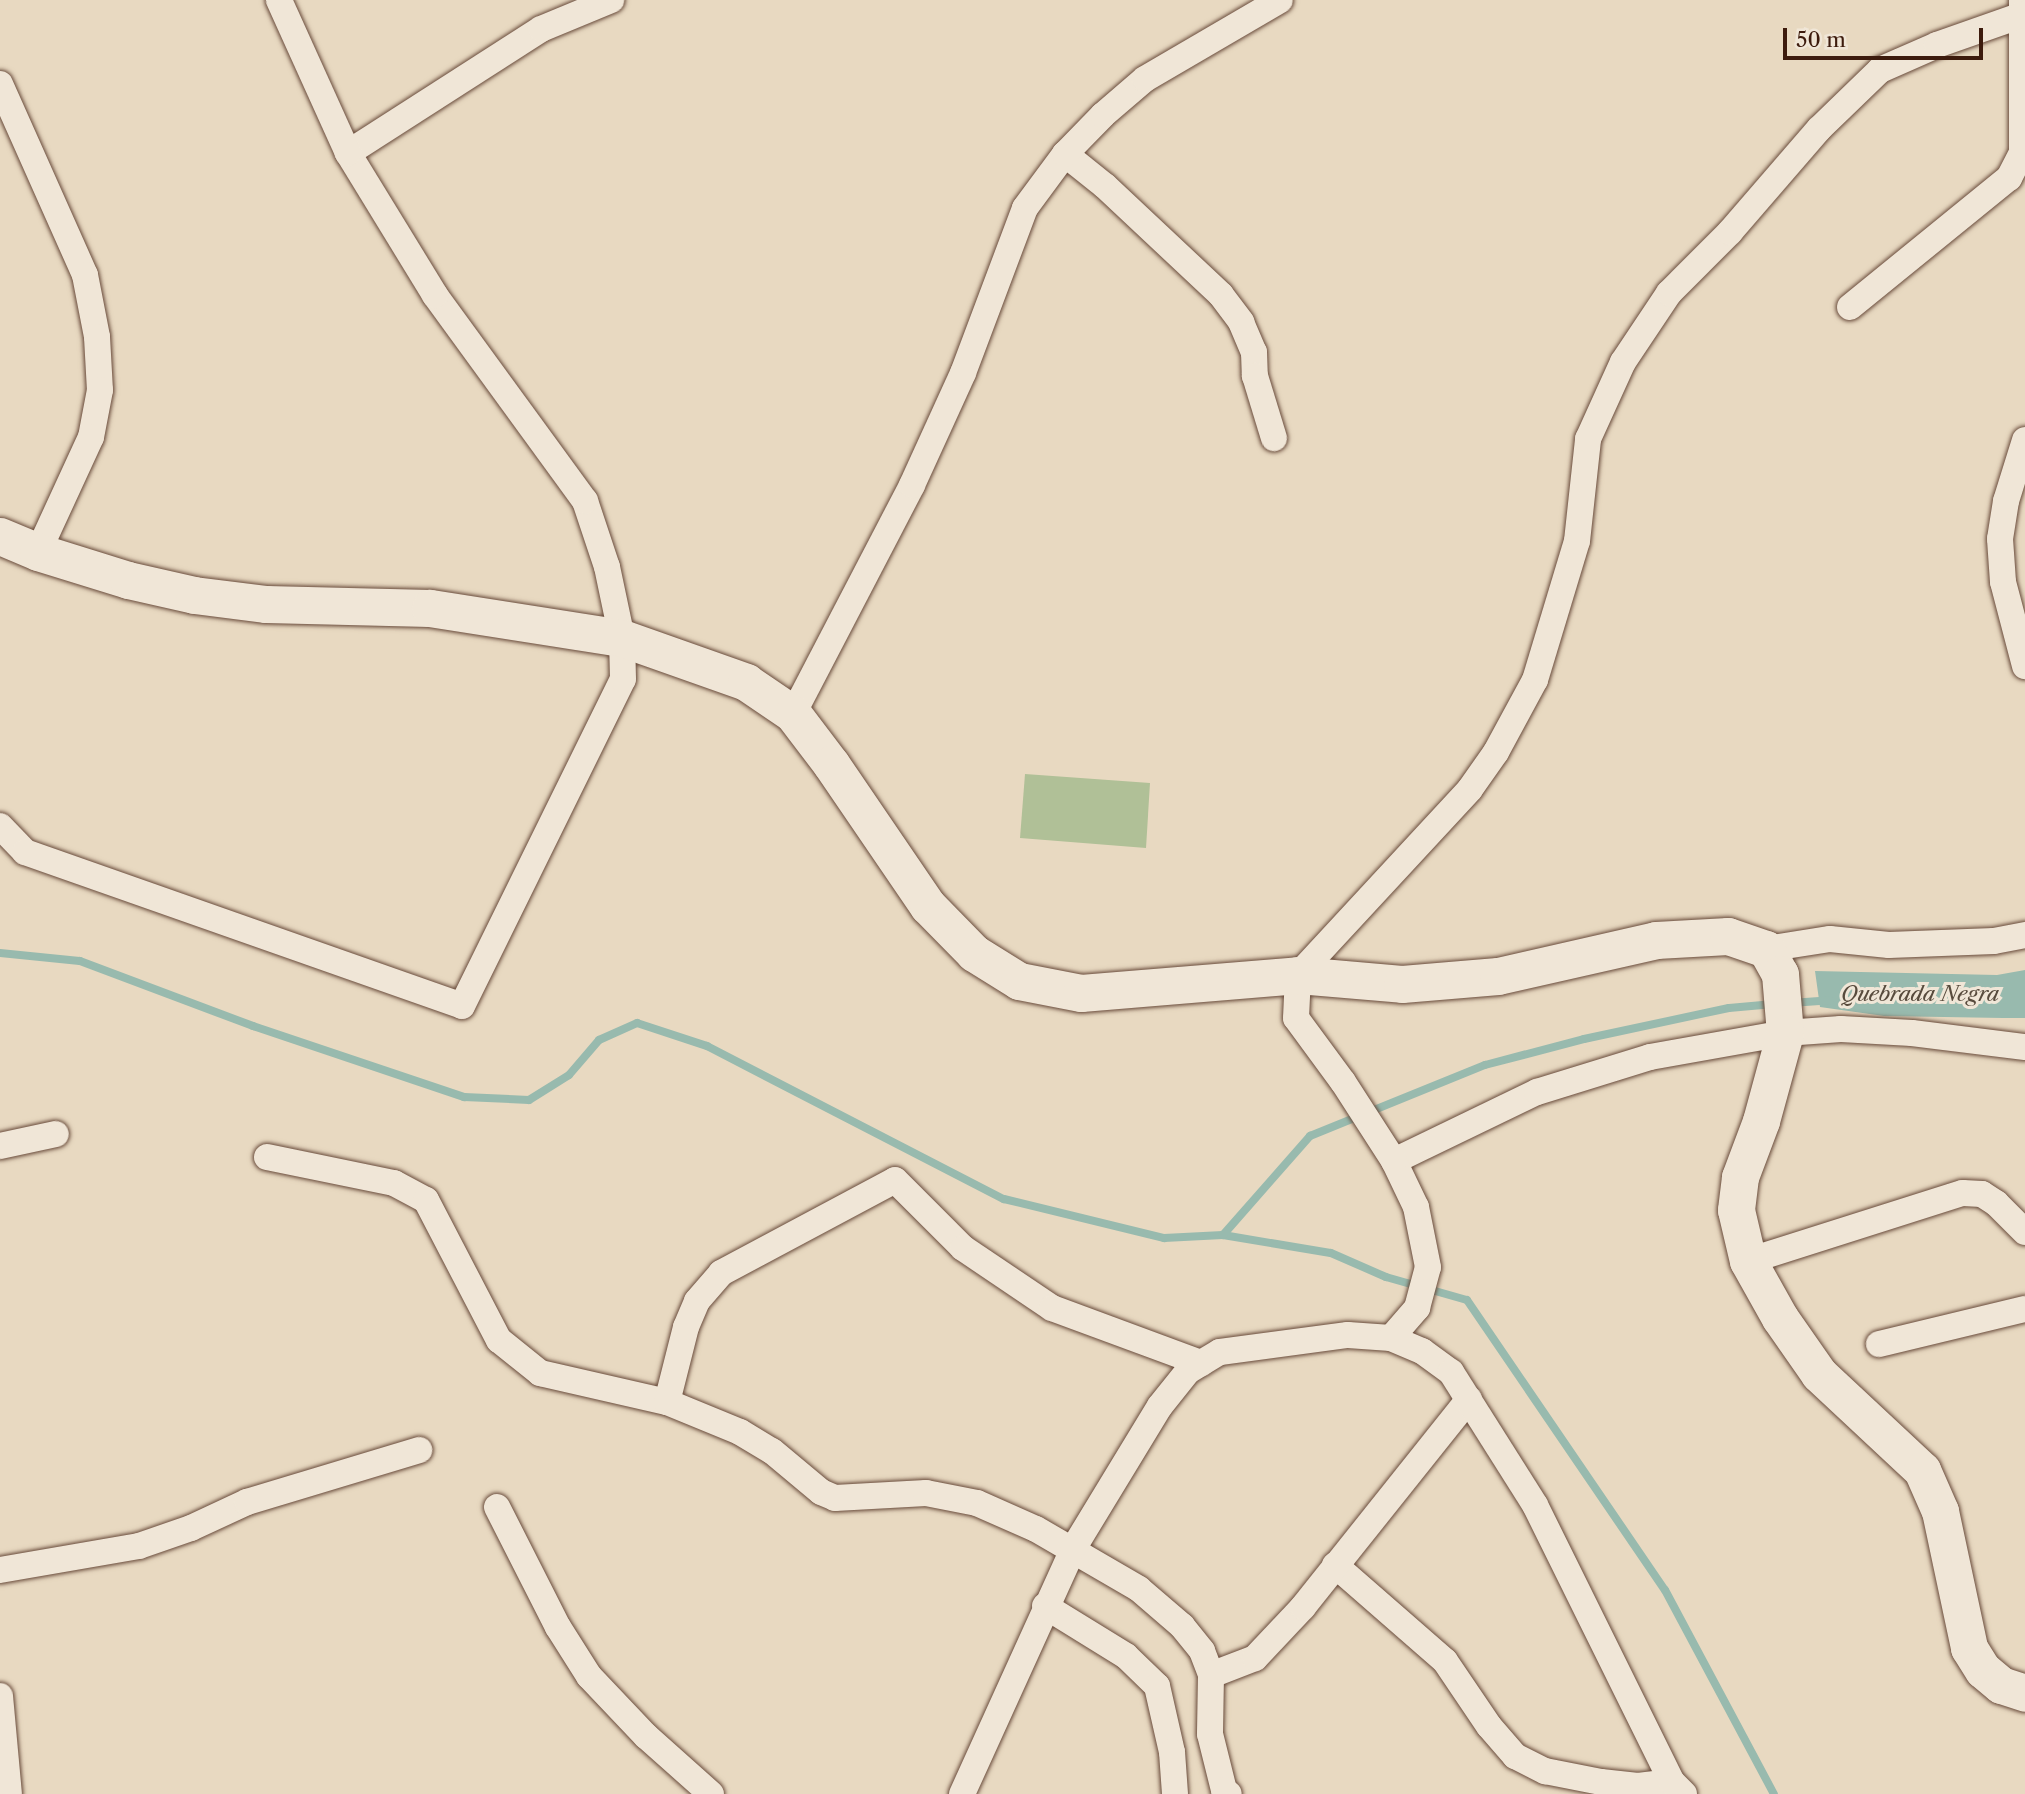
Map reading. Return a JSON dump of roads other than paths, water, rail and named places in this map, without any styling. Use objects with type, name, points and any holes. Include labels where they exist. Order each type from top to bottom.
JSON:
[{"type":"main road","points":[[0,536],[38,552],[128,580],[194,595],[266,604],[430,608],[622,638],[746,682],[793,714],[831,764],[928,906],[974,953],[1019,981],[1081,993],[1298,975],[1402,984],[1498,976],[1656,940],[1728,936],[1773,962],[1784,1023],[1761,1121],[1740,1177],[1737,1210],[1748,1262],[1780,1318],[1819,1374],[1922,1470],[1940,1511],[1969,1648],[1983,1670],[2001,1685],[2025,1693]]},
{"type":"street","points":[[0,826],[25,852],[462,1006],[623,679],[622,638],[607,567],[585,501],[435,295],[348,153],[279,0]]},
{"type":"street","points":[[348,153],[541,29],[611,0]]},
{"type":"street","points":[[793,714],[918,473],[963,373],[1025,208],[1065,154],[1103,115],[1145,79],[1280,0]]},
{"type":"street","points":[[1850,307],[2009,178],[2022,153],[2025,14],[2022,0]]},
{"type":"street","points":[[1391,1338],[1417,1308],[1428,1267],[1416,1207],[1394,1161],[1343,1082],[1296,1018],[1298,975],[1470,789],[1496,752],[1529,692],[1577,541],[1588,439],[1623,362],[1668,293],[1730,232],[1819,129],[1880,71],[1937,46],[2025,14]]},
{"type":"street","points":[[0,84],[85,275],[97,337],[100,390],[91,437],[38,552]]},
{"type":"street","points":[[1065,154],[1116,195],[1221,295],[1241,322],[1254,352],[1255,376],[1274,438]]},
{"type":"street","points":[[2025,439],[2006,501],[2000,539],[2003,582],[2025,666]]},
{"type":"street","points":[[1773,962],[1830,939],[1889,945],[1994,941],[2025,935]]},
{"type":"street","points":[[1394,1161],[1536,1092],[1650,1058],[1784,1023],[1900,1032],[2025,1047]]},
{"type":"street","points":[[0,1146],[55,1134]]},
{"type":"street","points":[[267,1157],[394,1183],[426,1200],[499,1340],[540,1373],[667,1402],[740,1432],[772,1451],[821,1492],[835,1498],[926,1493],[977,1503],[1036,1529],[1139,1589],[1182,1626],[1202,1651],[1210,1675],[1210,1734],[1224,1790],[1229,1794]]},
{"type":"street","points":[[667,1402],[693,1309],[706,1287],[720,1273],[895,1180],[963,1248],[1052,1307],[1202,1363]]},
{"type":"street","points":[[1748,1262],[1964,1193],[1982,1194],[1996,1203],[2025,1232]]},
{"type":"street","points":[[1879,1344],[2025,1309]]},
{"type":"street","points":[[962,1794],[1073,1549],[1160,1406],[1188,1371],[1220,1352],[1255,1345],[1348,1335],[1391,1338],[1422,1351],[1451,1372],[1535,1505],[1678,1788],[1590,1780],[1545,1771],[1515,1756],[1489,1726],[1445,1661],[1335,1566]]},
{"type":"street","points":[[1210,1675],[1255,1658],[1303,1607],[1469,1399]]},
{"type":"street","points":[[0,1570],[139,1546],[191,1528],[247,1502],[419,1450]]},
{"type":"street","points":[[497,1507],[558,1627],[589,1676],[646,1735],[711,1794]]},
{"type":"street","points":[[1045,1606],[1126,1656],[1157,1686],[1172,1752],[1175,1794]]},
{"type":"street","points":[[0,1696],[9,1794]]},
{"type":"water","name":"Quebrada Negra","points":[[2025,970],[2025,1018],[1884,1016],[1820,1007],[1815,971],[1997,975]]},
{"type":"waterway","points":[[0,953],[80,961],[253,1026],[464,1097],[529,1100],[569,1075],[599,1040],[637,1023],[707,1046],[1004,1199],[1164,1238],[1223,1235],[1331,1253],[1386,1277],[1467,1300],[1665,1590],[1774,1794]]},
{"type":"waterway","name":"Quebrada Negra","points":[[1791,1003],[1830,1000]]},
{"type":"waterway","name":"Quebrada Negra","points":[[1223,1235],[1310,1136],[1485,1065],[1584,1039],[1729,1008],[1774,1004]]}]
